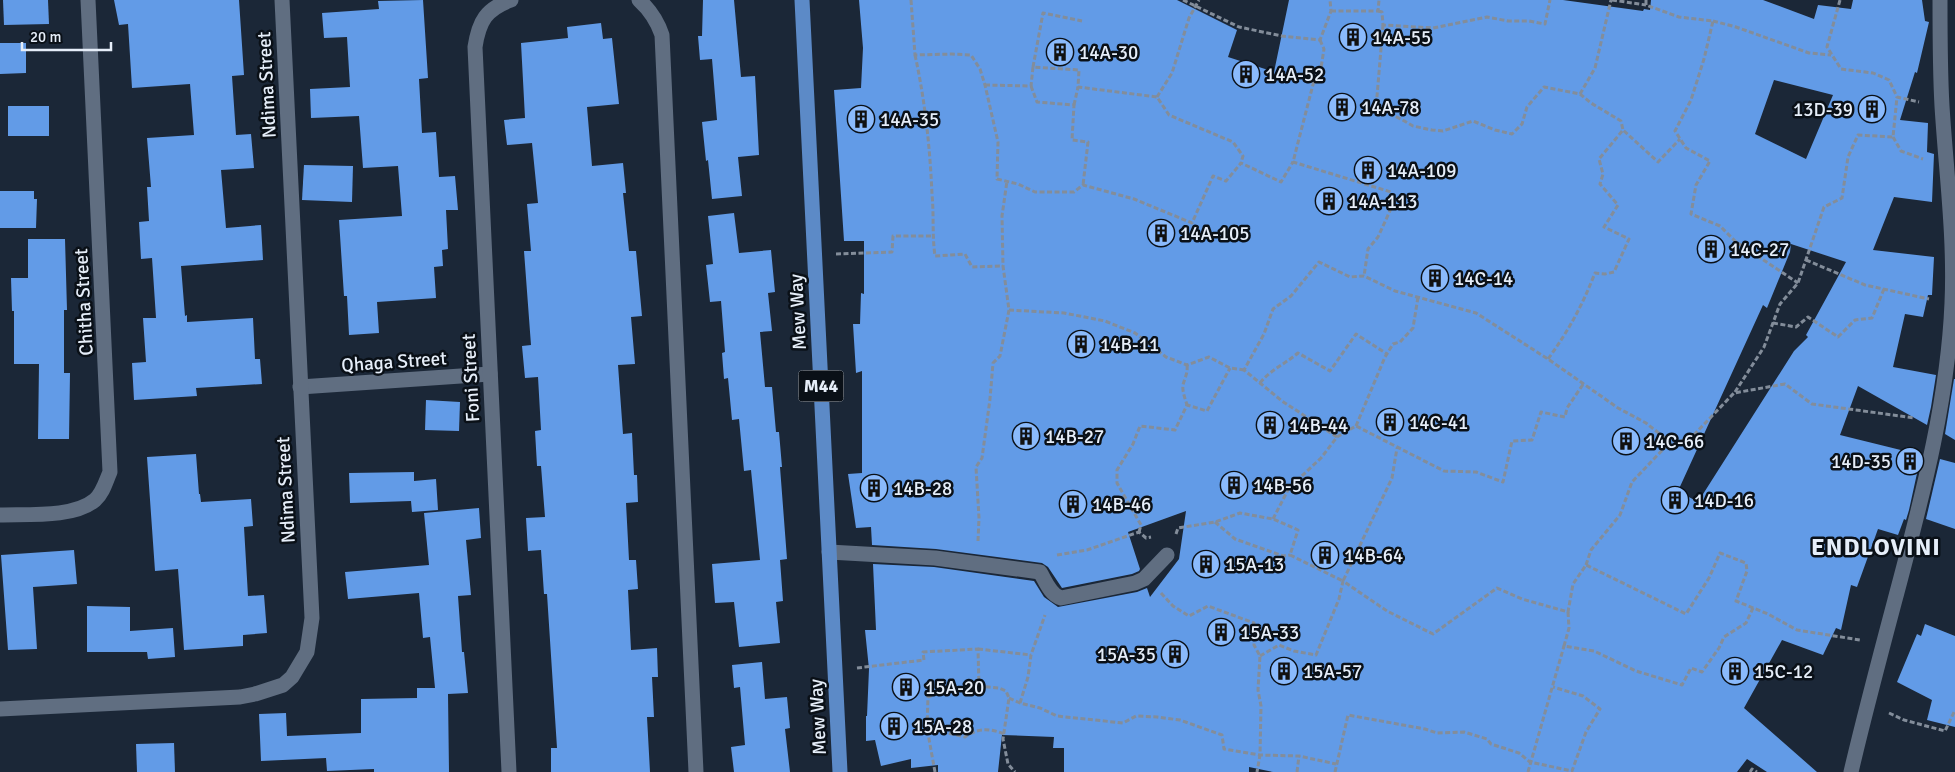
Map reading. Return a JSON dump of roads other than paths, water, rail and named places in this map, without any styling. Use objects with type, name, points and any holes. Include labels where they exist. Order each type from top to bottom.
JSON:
[{"type":"main road","name":"Mew Way","points":[[802,0],[840,772]]},
{"type":"street","name":"Chitha Street","points":[[0,515],[70,511],[85,506],[97,499],[110,472],[88,0]]},
{"type":"street","name":"Ndima Street","points":[[0,709],[240,697],[283,685],[292,677],[307,652],[312,618],[282,0]]},
{"type":"street","name":"Foni Street","points":[[509,772],[475,47],[479,28],[488,11],[511,0]]},
{"type":"street","points":[[638,0],[649,9],[657,21],[662,35],[696,772]]},
{"type":"street","points":[[1851,772],[1924,492],[1938,421],[1948,350],[1953,258],[1942,106],[1940,0]]},
{"type":"street","name":"Qhaga Street","points":[[300,387],[490,374]]},
{"type":"street","points":[[829,552],[935,558],[1040,572],[1057,597],[1061,598],[1135,583],[1144,579],[1167,555]]},
{"type":"place","name":"14A-55","points":[[1353,37]]},
{"type":"place","name":"14A-30","points":[[1060,52]]},
{"type":"place","name":"14A-52","points":[[1246,74]]},
{"type":"place","name":"14A-78","points":[[1342,107]]},
{"type":"place","name":"13D-39","points":[[1872,109]]},
{"type":"place","name":"14A-35","points":[[861,119]]},
{"type":"place","name":"14A-109","points":[[1368,170]]},
{"type":"place","name":"14A-113","points":[[1329,201]]},
{"type":"place","name":"14A-105","points":[[1161,233]]},
{"type":"place","name":"14C-27","points":[[1711,249]]},
{"type":"place","name":"14C-14","points":[[1435,278]]},
{"type":"place","name":"14B-11","points":[[1081,344]]},
{"type":"place","name":"14C-41","points":[[1390,422]]},
{"type":"place","name":"14B-44","points":[[1270,425]]},
{"type":"place","name":"14B-27","points":[[1026,436]]},
{"type":"place","name":"14C-66","points":[[1626,441]]},
{"type":"place","name":"14D-35","points":[[1910,461]]},
{"type":"place","name":"14B-56","points":[[1234,485]]},
{"type":"place","name":"14B-28","points":[[874,488]]},
{"type":"place","name":"14D-16","points":[[1675,500]]},
{"type":"place","name":"14B-46","points":[[1073,504]]},
{"type":"place","name":"14B-64","points":[[1325,555]]},
{"type":"place","name":"15A-13","points":[[1206,564]]},
{"type":"place","name":"15A-33","points":[[1221,632]]},
{"type":"place","name":"15A-35","points":[[1175,654]]},
{"type":"place","name":"15A-57","points":[[1284,671]]},
{"type":"place","name":"15C-12","points":[[1735,671]]},
{"type":"place","name":"15A-20","points":[[906,687]]},
{"type":"place","name":"15A-28","points":[[894,726]]},
{"type":"district","name":"ENDLOVINI","points":[[1876,547]]}]
